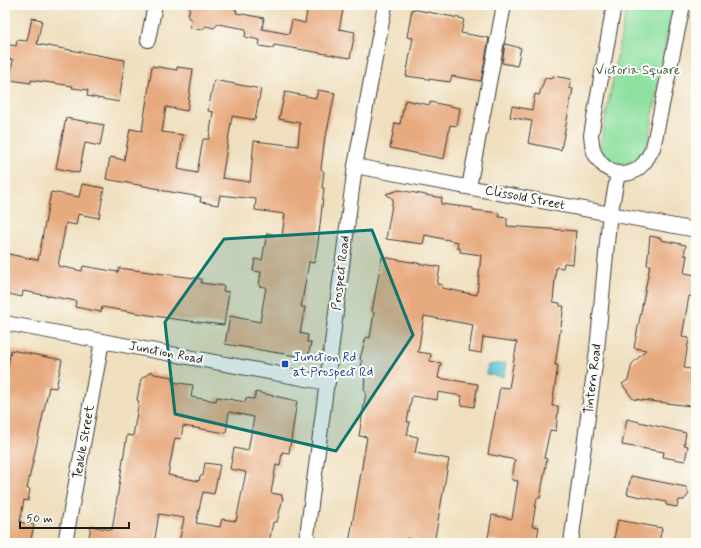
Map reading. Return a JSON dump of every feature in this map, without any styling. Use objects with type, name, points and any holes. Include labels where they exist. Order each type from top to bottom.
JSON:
[{"type":"street","points":[[148,40],[155,5]]},
{"type":"street","name":"Prospect Road","points":[[306,543],[355,166],[385,5]]},
{"type":"street","points":[[469,187],[504,5]]},
{"type":"street","points":[[614,5],[590,135],[595,155],[606,169],[618,173],[628,174],[642,165],[653,148],[683,5]]},
{"type":"street","name":"Clissold Street","points":[[355,166],[696,230]]},
{"type":"street","points":[[610,214],[618,173]]},
{"type":"street","name":"Tintern Road","points":[[571,543],[597,350],[610,214]]},
{"type":"street","name":"Junction Road","points":[[5,322],[328,383]]},
{"type":"street","name":"Teakle Street","points":[[65,543],[102,341]]},
{"type":"highlighted area","points":[[372,230],[413,335],[336,451],[175,414],[165,322],[224,239]]},
{"type":"green space","name":"Victoria Square","points":[[627,5],[673,5],[648,141],[640,157],[629,163],[617,164],[611,162],[605,157],[600,147]]},
{"type":"water","points":[[506,363],[504,377],[486,374],[488,365]]},
{"type":"building","points":[[190,5],[235,5],[235,10],[237,10],[236,13],[264,18],[262,29],[289,34],[292,20],[305,23],[308,5],[344,5],[339,29],[355,32],[350,58],[274,45],[273,48],[259,46],[260,40],[245,37],[246,29],[218,24],[214,28],[206,26],[202,30],[190,28],[191,18],[188,18]]},
{"type":"building","points":[[412,9],[464,19],[461,33],[489,38],[481,81],[452,76],[450,82],[406,76],[413,38],[407,37]]},
{"type":"building","points":[[32,18],[42,20],[37,44],[125,60],[119,102],[87,96],[88,90],[72,88],[73,86],[31,80],[31,83],[10,80],[13,60],[5,58],[5,44],[16,46],[17,40],[27,41]]},
{"type":"building","points":[[505,44],[521,48],[517,66],[502,63]]},
{"type":"building","points":[[152,66],[177,70],[177,67],[193,69],[187,111],[166,107],[162,132],[183,135],[178,169],[197,173],[203,139],[209,139],[213,112],[208,111],[214,80],[261,89],[255,120],[232,116],[222,178],[250,182],[254,141],[298,146],[300,123],[279,119],[285,92],[316,98],[318,90],[335,93],[325,136],[321,169],[324,172],[322,188],[324,188],[318,243],[314,263],[309,262],[301,307],[305,307],[300,333],[308,335],[307,342],[311,342],[308,358],[225,344],[230,316],[260,322],[266,287],[259,286],[261,272],[253,271],[255,259],[262,260],[267,233],[282,236],[285,214],[255,210],[256,199],[220,195],[218,205],[200,202],[201,197],[106,179],[110,157],[124,160],[130,129],[142,131]]},
{"type":"building","points":[[553,76],[571,79],[569,88],[573,89],[561,150],[528,143],[532,121],[510,117],[512,106],[532,110],[535,94],[539,95],[545,78],[552,79]]},
{"type":"building","points":[[405,100],[430,105],[430,102],[460,108],[457,126],[450,125],[444,159],[390,148],[395,123],[400,124]]},
{"type":"building","points":[[66,118],[104,125],[100,146],[85,143],[79,173],[56,168]]},
{"type":"building","points":[[82,184],[104,188],[99,218],[78,214],[76,225],[66,223],[58,266],[82,271],[83,266],[118,272],[119,268],[202,279],[201,283],[224,286],[223,291],[229,292],[224,325],[173,319],[102,307],[101,312],[75,307],[76,301],[23,291],[22,297],[5,293],[5,272],[8,254],[38,260],[51,192],[79,197]]},
{"type":"building","points":[[399,190],[442,198],[441,204],[499,213],[499,217],[507,218],[507,226],[576,231],[573,264],[564,263],[563,268],[556,267],[553,302],[560,303],[560,306],[564,306],[555,365],[558,365],[552,406],[558,406],[558,409],[556,431],[550,430],[544,458],[547,459],[540,498],[537,498],[532,526],[539,527],[536,543],[505,543],[488,538],[492,515],[512,519],[518,481],[512,480],[515,460],[488,454],[500,387],[509,388],[517,342],[483,337],[481,353],[469,351],[473,325],[424,316],[418,352],[431,354],[430,361],[441,363],[438,378],[478,384],[474,407],[461,405],[462,396],[438,392],[437,400],[412,396],[407,422],[410,422],[407,435],[418,437],[415,453],[449,459],[434,543],[406,538],[405,543],[349,543],[367,437],[359,436],[366,392],[364,390],[365,374],[360,373],[362,361],[360,359],[366,337],[370,338],[374,313],[372,311],[382,257],[440,267],[437,284],[442,285],[442,288],[477,295],[481,255],[460,252],[460,248],[457,248],[458,242],[425,235],[423,244],[386,239],[393,199],[386,194]]},
{"type":"building","points":[[650,236],[661,238],[661,240],[686,245],[684,255],[687,255],[684,273],[696,275],[696,297],[689,296],[682,337],[689,338],[684,368],[696,370],[691,406],[633,399],[622,384],[628,380],[632,364],[646,350],[634,348],[650,265],[647,265]]},
{"type":"building","points":[[11,350],[62,360],[56,388],[49,387],[27,489],[30,489],[28,501],[24,500],[20,522],[34,525],[30,543],[5,540],[5,383]]},
{"type":"building","points":[[152,371],[154,374],[173,377],[172,382],[193,385],[191,397],[216,401],[217,397],[245,402],[246,398],[254,399],[256,392],[297,401],[289,453],[282,452],[280,466],[276,465],[271,493],[282,495],[283,498],[277,522],[273,522],[269,543],[179,543],[184,518],[159,514],[154,543],[88,543],[91,526],[112,530],[127,435],[133,436],[141,379]],"holes":[[[229,412],[254,417],[248,451],[234,448],[230,469],[246,472],[236,521],[222,519],[220,527],[196,523],[203,492],[214,494],[220,465],[205,463],[203,476],[200,476],[199,481],[168,475],[175,438],[181,439],[183,426],[226,433]]]},
{"type":"building","points":[[627,419],[686,433],[684,445],[688,446],[685,461],[663,457],[664,452],[622,445]]},
{"type":"building","points":[[631,476],[686,487],[689,494],[684,500],[679,500],[677,507],[666,505],[666,502],[627,494]]},
{"type":"building","points":[[618,520],[662,528],[659,543],[613,543]]},
{"type":"place","name":"Junction Rd at Prospect Rd","points":[[285,364]]}]
